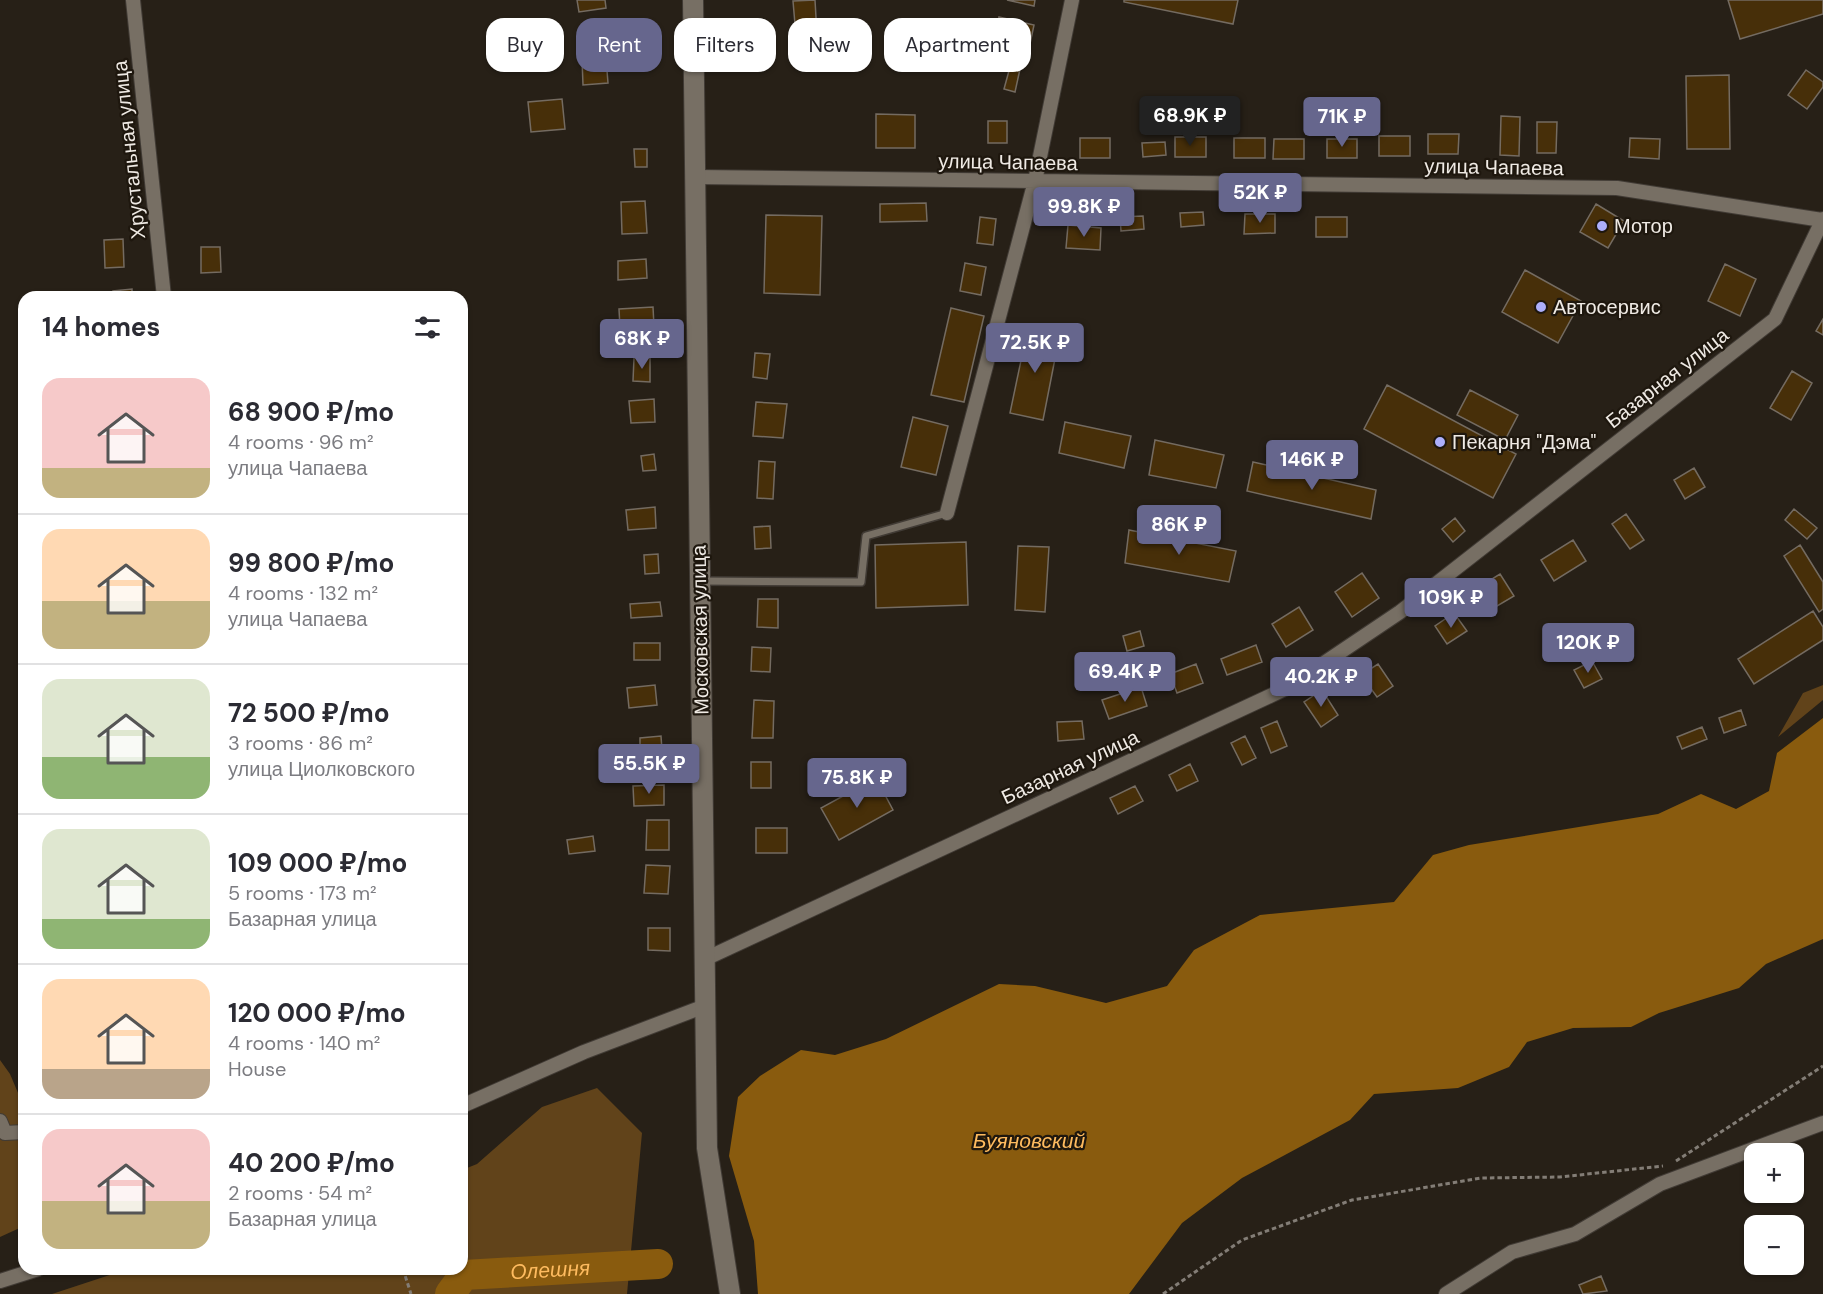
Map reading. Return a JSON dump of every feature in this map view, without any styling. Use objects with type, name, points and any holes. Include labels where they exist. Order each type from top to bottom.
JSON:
[{"type":"street","name":"Хрустальная улица","points":[[133,0],[163,291]]},
{"type":"street","name":"Московская улица","points":[[693,0],[707,1148],[730,1294]]},
{"type":"street","points":[[947,513],[1035,182],[1072,0]]},
{"type":"street","name":"улица Чапаева","points":[[695,177],[1617,188],[1823,220]]},
{"type":"street","name":"Базарная улица","points":[[705,959],[1287,688],[1400,612],[1775,318],[1823,220]]},
{"type":"street","points":[[468,1103],[584,1052],[705,1006]]},
{"type":"street","points":[[0,1122],[5,1133],[18,1132]]},
{"type":"street","points":[[1446,1294],[1512,1252],[1575,1234],[1660,1184],[1823,1123]]},
{"type":"street","points":[[0,1281],[19,1275]]},
{"type":"lane","points":[[700,581],[861,582],[866,536],[947,513]]},
{"type":"path","points":[[1670,1165],[1823,1066]]},
{"type":"path","points":[[1163,1294],[1242,1240],[1352,1200],[1481,1178],[1560,1177],[1670,1165],[1695,1171]]},
{"type":"path","points":[[405,1275],[411,1294]]},
{"type":"shaded area","points":[[1823,685],[1823,700],[1778,737],[1803,693]]},
{"type":"shaded area","points":[[0,1060],[10,1074],[18,1093],[18,1229],[0,1237]]},
{"type":"shaded area","points":[[597,1088],[642,1133],[627,1294],[52,1294],[110,1275],[468,1275],[468,1168],[477,1164],[542,1107]]},
{"type":"water","name":"Буяновский","points":[[1823,718],[1823,939],[1766,964],[1739,988],[1659,1013],[1631,1027],[1573,1028],[1527,1042],[1509,1067],[1458,1088],[1374,1094],[1350,1120],[1242,1178],[1182,1223],[1129,1294],[758,1294],[754,1241],[729,1156],[738,1097],[760,1076],[801,1050],[835,1055],[886,1039],[999,984],[1035,986],[1106,1003],[1167,986],[1194,950],[1260,915],[1394,902],[1433,855],[1469,845],[1658,814],[1701,794],[1736,809],[1769,791],[1777,753]]},
{"type":"building","points":[[577,0],[605,0],[606,8],[579,12]]},
{"type":"building","points":[[815,0],[816,18],[794,18],[793,1]]},
{"type":"building","points":[[1007,0],[1035,0],[1034,6]]},
{"type":"building","points":[[1124,0],[1238,0],[1233,24],[1124,2]]},
{"type":"building","points":[[1728,0],[1823,0],[1823,14],[1740,39]]},
{"type":"building","points":[[1806,70],[1823,82],[1823,87],[1807,109],[1788,95]]},
{"type":"building","points":[[582,72],[607,72],[608,83],[583,85]]},
{"type":"building","points":[[1009,72],[1019,72],[1015,92],[1004,89]]},
{"type":"building","points":[[1729,75],[1730,149],[1687,149],[1686,76]]},
{"type":"building","points":[[562,99],[565,129],[531,132],[528,102]]},
{"type":"building","points":[[876,114],[915,115],[915,148],[876,148]]},
{"type":"building","points":[[1501,116],[1520,117],[1519,156],[1500,155]]},
{"type":"building","points":[[988,121],[1007,121],[1007,143],[988,143]]},
{"type":"building","points":[[1537,122],[1557,122],[1556,153],[1537,153]]},
{"type":"building","points":[[1428,134],[1459,134],[1458,154],[1428,154]]},
{"type":"building","points":[[1379,136],[1410,136],[1410,156],[1379,156]]},
{"type":"building","points":[[1175,137],[1206,137],[1206,157],[1175,157]]},
{"type":"building","points":[[1080,138],[1110,138],[1110,158],[1080,158]]},
{"type":"building","points":[[1234,138],[1265,138],[1265,158],[1234,158]]},
{"type":"building","points":[[1630,138],[1660,139],[1659,159],[1629,157]]},
{"type":"building","points":[[1274,139],[1304,139],[1304,159],[1273,159]]},
{"type":"building","points":[[1327,139],[1357,139],[1357,158],[1327,158]]},
{"type":"building","points":[[1165,142],[1166,155],[1143,157],[1142,143]]},
{"type":"building","points":[[634,149],[647,149],[647,167],[635,167]]},
{"type":"building","points":[[645,201],[647,233],[622,234],[621,202]]},
{"type":"building","points":[[926,203],[927,221],[880,222],[880,204]]},
{"type":"building","name":"Мотор","points":[[1596,204],[1624,221],[1608,248],[1580,232]]},
{"type":"building","points":[[1203,212],[1204,225],[1181,227],[1180,213]]},
{"type":"building","points":[[1245,214],[1275,214],[1275,233],[1244,234]]},
{"type":"building","points":[[766,215],[822,216],[820,295],[764,293]]},
{"type":"building","points":[[1143,216],[1144,229],[1121,231],[1120,217]]},
{"type":"building","points":[[980,217],[996,219],[993,245],[977,243]]},
{"type":"building","points":[[1316,217],[1347,217],[1347,237],[1316,237]]},
{"type":"building","points":[[1068,225],[1101,228],[1100,250],[1066,248]]},
{"type":"building","points":[[123,239],[124,267],[105,268],[104,240]]},
{"type":"building","points":[[201,247],[220,247],[221,272],[201,273]]},
{"type":"building","points":[[646,259],[647,278],[618,280],[618,261]]},
{"type":"building","points":[[965,263],[986,267],[981,295],[960,291]]},
{"type":"building","points":[[1725,264],[1756,279],[1740,316],[1708,301]]},
{"type":"building","name":"Автосервис","points":[[1525,270],[1581,301],[1558,343],[1502,312]]},
{"type":"building","points":[[653,307],[654,326],[620,328],[619,309]]},
{"type":"building","points":[[951,308],[984,316],[964,402],[931,395]]},
{"type":"building","points":[[1823,319],[1823,335],[1816,331]]},
{"type":"building","points":[[1028,327],[1060,333],[1043,420],[1010,413]]},
{"type":"building","points":[[755,353],[770,354],[767,379],[753,377]]},
{"type":"building","points":[[634,358],[650,358],[650,382],[633,381]]},
{"type":"building","points":[[1792,371],[1812,383],[1791,420],[1770,408]]},
{"type":"building","name":"Пекарня \"Дэма\"","points":[[1387,385],[1516,454],[1493,498],[1364,429]]},
{"type":"building","points":[[1470,390],[1518,415],[1505,440],[1457,415]]},
{"type":"building","points":[[654,399],[655,422],[631,423],[629,401]]},
{"type":"building","points":[[756,402],[787,404],[783,438],[753,436]]},
{"type":"building","points":[[913,417],[948,426],[936,475],[901,467]]},
{"type":"building","points":[[1065,422],[1131,436],[1124,468],[1059,453]]},
{"type":"building","points":[[1155,440],[1224,455],[1216,488],[1149,475]]},
{"type":"building","points":[[654,454],[656,470],[643,471],[641,456]]},
{"type":"building","points":[[759,461],[775,462],[773,499],[757,498]]},
{"type":"building","points":[[1253,462],[1376,490],[1371,519],[1247,491]]},
{"type":"building","points":[[1694,468],[1705,487],[1685,499],[1674,480]]},
{"type":"building","points":[[655,507],[656,528],[628,530],[626,510]]},
{"type":"building","points":[[1794,509],[1817,528],[1807,539],[1785,520]]},
{"type":"building","points":[[1626,514],[1644,540],[1630,549],[1612,524]]},
{"type":"building","points":[[1455,518],[1465,531],[1453,542],[1442,529]]},
{"type":"building","points":[[770,526],[771,548],[755,549],[754,527]]},
{"type":"building","points":[[1129,530],[1236,551],[1229,582],[1125,563]]},
{"type":"building","points":[[1573,540],[1586,561],[1554,581],[1541,560]]},
{"type":"building","points":[[966,542],[968,605],[876,608],[875,545]]},
{"type":"building","points":[[1800,545],[1823,582],[1823,609],[1819,612],[1784,556]]},
{"type":"building","points":[[1018,546],[1049,547],[1045,612],[1015,610]]},
{"type":"building","points":[[658,554],[659,573],[645,574],[644,555]]},
{"type":"building","points":[[1362,573],[1379,598],[1352,617],[1335,592]]},
{"type":"building","points":[[1500,574],[1514,596],[1492,609],[1479,587]]},
{"type":"building","points":[[758,599],[778,599],[778,628],[757,627]]},
{"type":"building","points":[[660,602],[662,616],[631,618],[630,604]]},
{"type":"building","points":[[1299,607],[1313,630],[1286,647],[1272,624]]},
{"type":"building","points":[[1813,611],[1823,627],[1823,640],[1754,684],[1738,659]]},
{"type":"building","points":[[1454,613],[1467,631],[1447,644],[1435,626]]},
{"type":"building","points":[[1140,631],[1144,646],[1127,651],[1123,636]]},
{"type":"building","points":[[634,643],[660,643],[660,660],[634,660]]},
{"type":"building","points":[[1256,645],[1262,662],[1227,675],[1221,659]]},
{"type":"building","points":[[752,647],[771,648],[770,672],[751,671]]},
{"type":"building","points":[[1592,661],[1602,679],[1584,688],[1574,670]]},
{"type":"building","points":[[1196,664],[1203,683],[1177,693],[1170,674]]},
{"type":"building","points":[[1378,664],[1393,686],[1377,697],[1361,675]]},
{"type":"building","points":[[655,685],[657,705],[629,708],[627,688]]},
{"type":"building","points":[[1141,687],[1147,706],[1109,719],[1102,700]]},
{"type":"building","points":[[1322,690],[1338,715],[1321,727],[1304,702]]},
{"type":"building","points":[[754,700],[774,701],[773,738],[752,738]]},
{"type":"building","points":[[1741,710],[1746,725],[1724,733],[1719,718]]},
{"type":"building","points":[[1082,721],[1084,739],[1058,741],[1057,722]]},
{"type":"building","points":[[1277,721],[1287,746],[1271,753],[1261,728]]},
{"type":"building","points":[[1702,727],[1707,739],[1682,749],[1677,737]]},
{"type":"building","points":[[661,736],[662,750],[640,751],[640,738]]},
{"type":"building","points":[[1245,736],[1256,758],[1242,765],[1231,743]]},
{"type":"building","points":[[751,762],[771,762],[771,788],[751,788]]},
{"type":"building","points":[[1190,764],[1198,781],[1177,791],[1169,775]]},
{"type":"building","points":[[876,778],[893,810],[839,840],[821,808]]},
{"type":"building","points":[[664,785],[664,805],[634,806],[633,786]]},
{"type":"building","points":[[1135,786],[1143,801],[1118,814],[1110,798]]},
{"type":"building","points":[[647,820],[669,820],[669,850],[646,850]]},
{"type":"building","points":[[756,828],[787,828],[787,853],[756,853]]},
{"type":"building","points":[[593,836],[595,851],[569,854],[567,840]]},
{"type":"building","points":[[646,865],[670,866],[668,894],[644,893]]},
{"type":"building","points":[[648,928],[670,928],[670,951],[648,950]]},
{"type":"building","points":[[1601,1276],[1607,1291],[1583,1294],[1579,1285]]},
{"type":"waterway","name":"Олешня","points":[[468,1275],[658,1264]]},
{"type":"waterway","name":"Олешня","points":[[450,1294],[464,1275]]},
{"type":"place","name":"Мотор","points":[[1602,226]]},
{"type":"place","name":"Автосервис","points":[[1541,307]]},
{"type":"place","name":"Пекарня \"Дэма\"","points":[[1440,442]]}]
